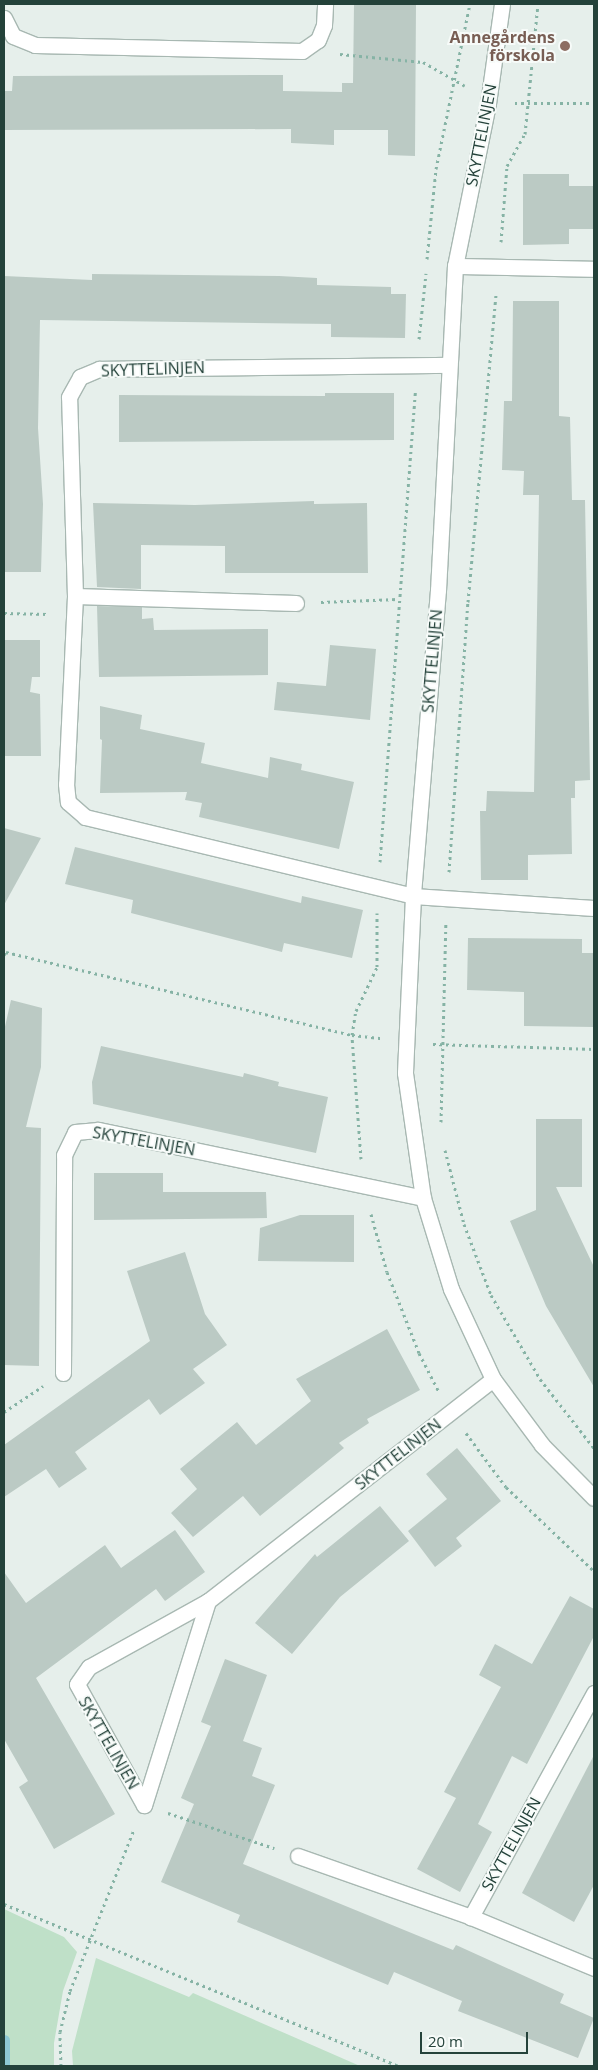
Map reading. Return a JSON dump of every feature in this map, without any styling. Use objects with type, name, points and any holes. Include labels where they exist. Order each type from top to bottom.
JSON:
[{"type":"street","points":[[4,18],[13,36],[35,45],[302,51],[318,40],[324,25],[326,4]]},
{"type":"street","name":"SKYTTELINJEN","points":[[502,4],[488,104],[455,266],[448,365],[438,590],[413,896],[405,1074],[423,1198],[452,1289],[493,1379],[542,1445],[594,1498]]},
{"type":"street","points":[[455,266],[594,269]]},
{"type":"street","name":"SKYTTELINJEN","points":[[448,365],[99,369],[80,377],[69,397],[74,614],[66,784],[68,802],[85,817],[413,896],[594,908]]},
{"type":"street","points":[[74,596],[296,604]]},
{"type":"street","name":"SKYTTELINJEN","points":[[63,1373],[64,1156],[75,1132],[98,1130],[423,1198]]},
{"type":"street","name":"SKYTTELINJEN","points":[[144,1805],[77,1684],[89,1667],[208,1601],[493,1379]]},
{"type":"street","name":"SKYTTELINJEN","points":[[144,1805],[208,1601]]},
{"type":"street","name":"SKYTTELINJEN","points":[[470,1918],[594,1693]]},
{"type":"street","points":[[298,1856],[470,1918],[594,1968]]},
{"type":"path","points":[[441,1125],[447,898],[468,602],[507,166],[524,134],[538,4]]},
{"type":"path","points":[[302,51],[423,62],[453,77],[488,104],[594,103]]},
{"type":"path","points":[[296,604],[398,599]]},
{"type":"path","points":[[4,613],[74,614]]},
{"type":"path","points":[[4,953],[352,1035],[443,1045],[594,1050]]},
{"type":"path","points":[[443,1142],[464,1224],[491,1295],[540,1379],[594,1448]]},
{"type":"path","points":[[4,1412],[63,1373]]},
{"type":"path","points":[[61,2066],[60,2032],[70,1991],[87,1941],[144,1805],[298,1856]]},
{"type":"path","points":[[4,1904],[87,1941],[398,2066]]},
{"type":"green space","points":[[4,1909],[64,1937],[77,1952],[63,1991],[54,2043],[54,2066],[4,2066]]},
{"type":"green space","points":[[96,1958],[189,1997],[193,1993],[360,2066],[73,2066],[72,2051]]},
{"type":"building","points":[[354,4],[416,4],[415,156],[388,155],[388,130],[334,130],[334,145],[291,143],[291,129],[4,130],[4,91],[12,91],[13,76],[283,75],[283,91],[342,92],[342,83],[353,83]]},
{"type":"building","points":[[523,174],[569,174],[569,186],[594,186],[594,229],[569,229],[569,244],[523,245]]},
{"type":"building","points":[[92,274],[279,276],[317,278],[317,285],[391,287],[391,294],[406,294],[405,338],[331,337],[331,324],[40,320],[38,428],[43,504],[41,572],[4,572],[4,276],[92,280]]},
{"type":"building","points":[[513,301],[559,301],[559,416],[570,417],[572,500],[585,500],[590,780],[575,781],[575,798],[571,798],[572,854],[528,855],[528,880],[481,880],[480,811],[486,811],[487,791],[534,792],[539,495],[523,495],[524,471],[502,470],[504,401],[512,401]]},
{"type":"building","points":[[325,393],[394,393],[394,440],[119,442],[119,395],[325,396]]},
{"type":"building","points":[[314,501],[314,504],[367,503],[368,573],[225,573],[225,546],[141,545],[141,589],[97,587],[93,503],[195,505]]},
{"type":"building","points":[[97,606],[142,607],[142,619],[153,618],[154,630],[268,629],[268,675],[99,677]]},
{"type":"building","points":[[4,640],[40,640],[40,677],[32,677],[30,692],[40,694],[41,756],[4,756]]},
{"type":"building","points":[[330,645],[376,649],[370,720],[274,710],[277,682],[326,686]]},
{"type":"building","points":[[100,706],[142,715],[140,729],[205,743],[201,763],[268,778],[270,757],[302,764],[301,770],[354,782],[339,849],[199,817],[202,803],[185,800],[187,792],[100,793],[102,740],[100,739]]},
{"type":"building","points":[[4,828],[41,838],[4,905]]},
{"type":"building","points":[[75,847],[301,903],[302,896],[363,910],[352,958],[284,943],[282,952],[131,913],[133,900],[65,884]]},
{"type":"building","points":[[468,938],[582,939],[582,953],[594,953],[594,1027],[524,1026],[524,992],[467,990]]},
{"type":"building","points":[[11,1000],[42,1008],[41,1067],[26,1127],[41,1128],[39,1366],[4,1365],[4,1031]]},
{"type":"building","points":[[101,1046],[243,1077],[244,1073],[279,1082],[278,1086],[328,1097],[316,1153],[93,1104],[92,1082]]},
{"type":"building","points":[[536,1119],[582,1119],[582,1187],[556,1187],[594,1267],[594,1387],[546,1306],[510,1221],[536,1210]]},
{"type":"building","points":[[94,1173],[163,1173],[163,1192],[266,1192],[267,1218],[94,1220]]},
{"type":"building","points":[[300,1215],[354,1215],[354,1262],[258,1261],[260,1228]]},
{"type":"building","points":[[185,1252],[205,1314],[227,1345],[193,1369],[205,1383],[160,1415],[149,1399],[75,1452],[87,1469],[59,1488],[46,1469],[4,1497],[4,1445],[150,1341],[127,1271]]},
{"type":"building","points":[[387,1329],[420,1390],[367,1419],[369,1423],[339,1443],[344,1448],[260,1516],[243,1496],[193,1537],[171,1513],[197,1489],[180,1469],[237,1422],[256,1445],[311,1401],[296,1379]]},
{"type":"building","points":[[457,1448],[501,1501],[456,1538],[462,1546],[435,1567],[408,1531],[447,1499],[426,1474]]},
{"type":"building","points":[[380,1506],[409,1541],[340,1597],[292,1654],[255,1623],[315,1554],[317,1557]]},
{"type":"building","points":[[175,1530],[205,1572],[165,1601],[156,1589],[36,1678],[115,1814],[54,1849],[19,1787],[28,1781],[4,1739],[4,1572],[26,1603],[105,1545],[121,1568]]},
{"type":"building","points":[[570,1596],[594,1609],[594,1636],[527,1764],[512,1756],[478,1824],[492,1832],[460,1892],[417,1869],[456,1798],[444,1792],[501,1687],[479,1675],[495,1644],[532,1664]]},
{"type":"building","points":[[225,1659],[267,1675],[243,1741],[262,1748],[252,1776],[275,1785],[243,1864],[453,1950],[456,1945],[564,1994],[560,2003],[594,2018],[578,2058],[458,2011],[462,2001],[394,1972],[388,1985],[237,1922],[240,1915],[161,1882],[194,1804],[181,1798],[211,1726],[201,1722]]},
{"type":"building","points":[[594,1755],[594,1885],[574,1922],[522,1893]]},
{"type":"waterway","points":[[4,2040],[4,2066]]},
{"type":"place","name":"Annegårdens förskola","points":[[565,46]]}]
